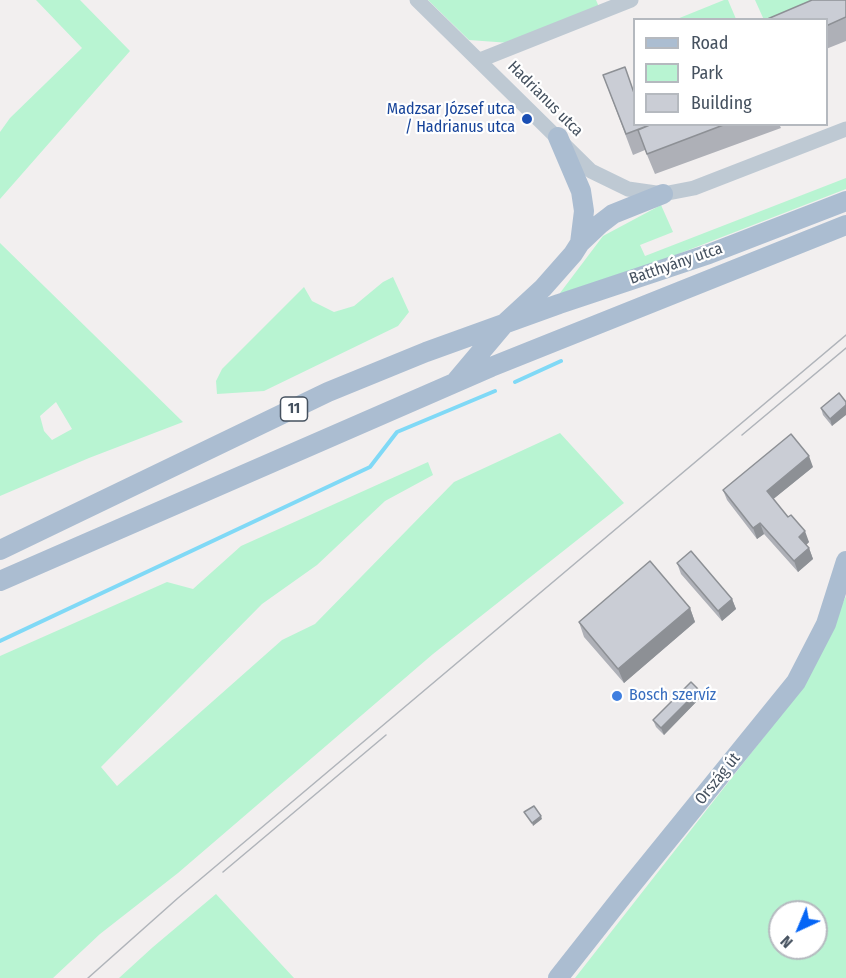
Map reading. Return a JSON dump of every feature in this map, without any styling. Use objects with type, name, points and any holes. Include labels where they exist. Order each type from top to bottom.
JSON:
[{"type":"main road","points":[[558,137],[581,191],[584,211],[580,243]]},
{"type":"main road","points":[[454,383],[505,323],[543,288],[580,243],[600,224],[613,214],[663,194]]},
{"type":"main road","name":"Batthyány utca","points":[[505,323],[709,254],[846,201]]},
{"type":"main road","name":"Batthyány utca","points":[[454,383],[846,225]]},
{"type":"main road","name":"11","points":[[0,550],[328,392],[505,323]]},
{"type":"main road","name":"11","points":[[0,581],[454,383]]},
{"type":"main road","name":"Ország út","points":[[558,978],[796,682],[826,624],[846,561]]},
{"type":"street","name":"Hadrianus utca","points":[[417,0],[591,171],[628,189],[663,194],[694,188],[846,129]]},
{"type":"street","points":[[480,60],[630,0]]},
{"type":"green space","points":[[36,0],[80,0],[130,51],[0,199],[0,132],[10,118],[82,48]]},
{"type":"green space","points":[[428,0],[596,0],[599,7],[510,43],[469,40]]},
{"type":"green space","points":[[728,0],[736,18],[679,18]]},
{"type":"green space","points":[[755,0],[819,0],[782,18],[763,18]]},
{"type":"green space","points":[[846,178],[846,189],[562,299],[560,293],[603,236],[661,205],[673,232],[640,245],[645,256]]},
{"type":"green space","points":[[0,243],[183,422],[89,458],[0,496]],"holes":[[[56,402],[72,429],[52,440],[44,431],[40,416]]]},
{"type":"green space","points":[[393,277],[409,312],[398,326],[264,391],[217,394],[216,381],[222,369],[304,287],[312,301],[334,312],[354,306],[383,282]]},
{"type":"green space","points":[[560,433],[624,503],[433,654],[178,873],[100,934],[53,978],[0,978],[0,656],[167,582],[193,589],[241,546],[428,462],[433,475],[385,501],[317,565],[262,604],[101,767],[117,786],[282,640],[315,624],[454,482]]},
{"type":"green space","points":[[846,596],[846,978],[575,978],[806,683]]},
{"type":"green space","points":[[216,894],[294,978],[119,978],[153,947]]},
{"type":"building","points":[[812,0],[846,0],[846,17],[828,25],[828,18],[770,18]]},
{"type":"building","points":[[625,67],[633,90],[633,126],[647,126],[626,134],[603,75]]},
{"type":"building","points":[[647,126],[721,126],[647,154],[638,130]]},
{"type":"building","points":[[839,393],[846,405],[830,419],[821,408]]},
{"type":"building","points":[[791,434],[809,456],[767,491],[788,517],[791,515],[805,531],[799,537],[809,548],[794,561],[760,523],[753,528],[723,490]]},
{"type":"building","points":[[691,551],[732,599],[718,611],[677,563]]},
{"type":"building","points":[[650,561],[690,608],[618,669],[579,622]]},
{"type":"building","points":[[691,682],[699,690],[661,728],[653,720]]},
{"type":"building","points":[[534,806],[541,816],[532,823],[524,812]]},
{"type":"waterway","points":[[515,382],[561,361]]},
{"type":"waterway","points":[[0,641],[370,467],[397,432],[495,391]]},
{"type":"tram line","points":[[88,978],[178,898],[846,335]]},
{"type":"tram line","points":[[742,435],[846,348]]},
{"type":"tram line","points":[[223,872],[386,735]]},
{"type":"place","name":"Madzsar József utca / Hadrianus utca","points":[[527,119]]},
{"type":"place","name":"Bosch szervíz","points":[[617,696]]}]
